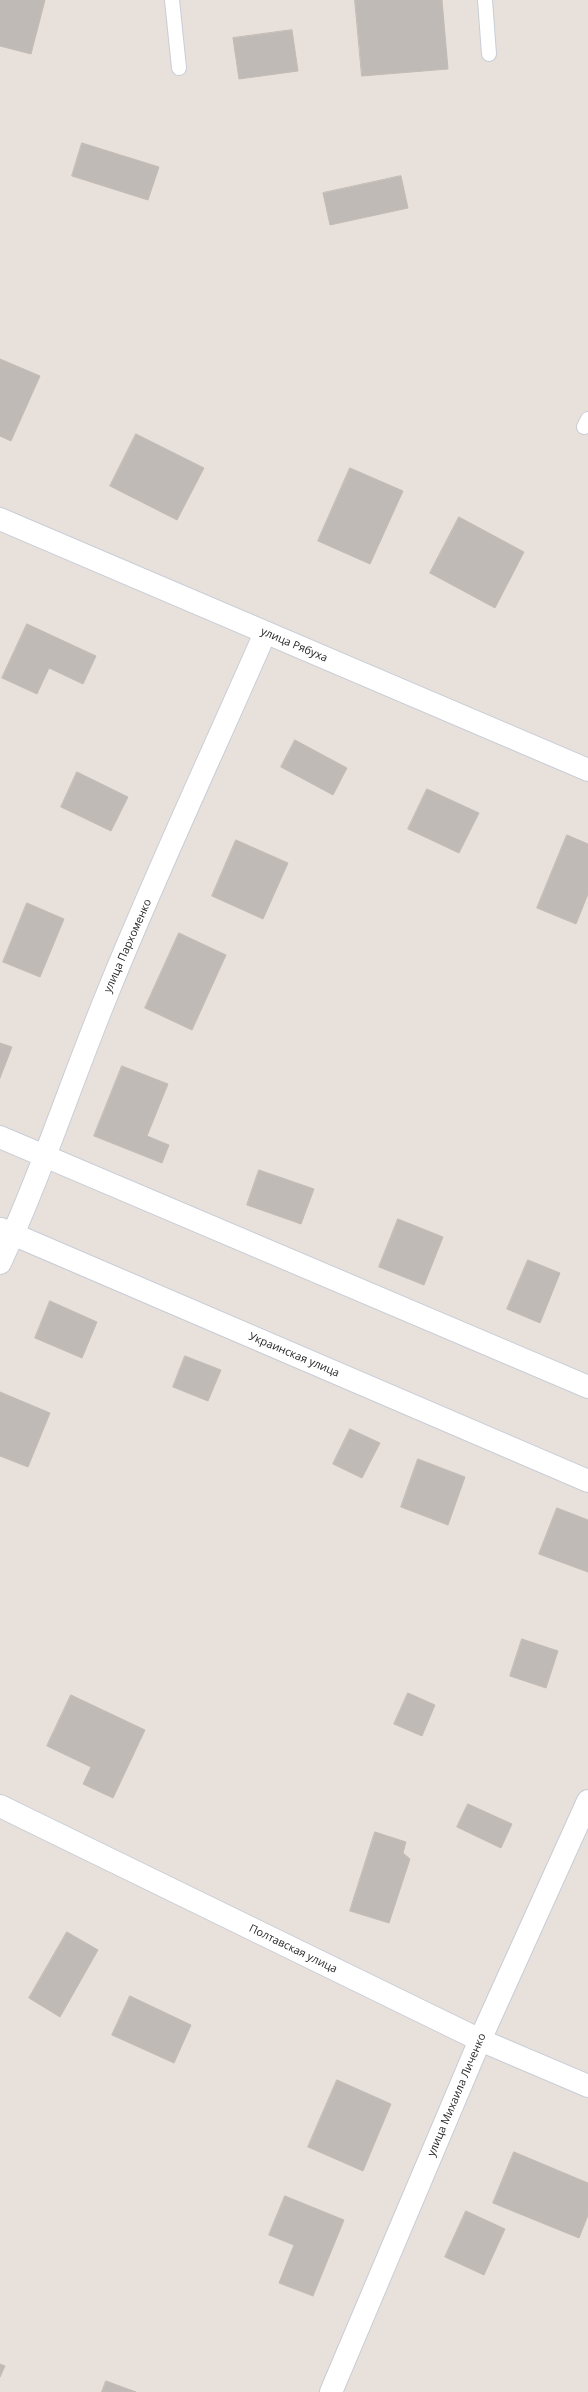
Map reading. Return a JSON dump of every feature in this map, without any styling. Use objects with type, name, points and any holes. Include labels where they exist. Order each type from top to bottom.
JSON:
[{"type":"street","name":"улица Рябуха","points":[[0,519],[588,770]]},
{"type":"street","name":"улица Пархоменко","points":[[0,1264],[7,1232],[45,1156],[60,1111],[108,990],[266,633]]},
{"type":"street","points":[[0,1137],[588,1387]]},
{"type":"street","name":"Украинская улица","points":[[7,1232],[588,1481]]},
{"type":"street","name":"улица Михаила Личенко","points":[[331,2392],[480,2040],[588,1801]]},
{"type":"street","name":"Полтавская улица","points":[[0,1806],[480,2040],[588,2086]]},
{"type":"lane","points":[[172,0],[179,68]]},
{"type":"lane","points":[[485,0],[489,54]]},
{"type":"building","points":[[0,0],[45,0],[31,54],[0,46]]},
{"type":"building","points":[[355,0],[442,0],[448,69],[362,76]]},
{"type":"building","points":[[292,30],[298,71],[239,79],[233,38]]},
{"type":"building","points":[[82,143],[159,167],[148,200],[72,176]]},
{"type":"building","points":[[401,176],[408,208],[330,225],[323,193]]},
{"type":"building","points":[[0,359],[40,376],[11,441],[0,436]]},
{"type":"building","points":[[136,434],[204,468],[177,520],[110,486]]},
{"type":"building","points":[[350,468],[403,491],[370,564],[318,541]]},
{"type":"building","points":[[459,517],[524,552],[495,608],[430,573]]},
{"type":"building","points":[[27,624],[96,656],[83,684],[49,668],[37,694],[2,678]]},
{"type":"building","points":[[295,740],[347,768],[333,795],[281,767]]},
{"type":"building","points":[[77,772],[128,797],[111,831],[61,807]]},
{"type":"building","points":[[427,789],[479,813],[459,853],[408,829]]},
{"type":"building","points":[[567,835],[588,844],[588,894],[576,924],[537,908]]},
{"type":"building","points":[[236,840],[288,863],[263,919],[212,896]]},
{"type":"building","points":[[27,903],[64,919],[40,977],[3,962]]},
{"type":"building","points":[[179,933],[226,955],[192,1030],[145,1008]]},
{"type":"building","points":[[0,1043],[12,1047],[0,1078]]},
{"type":"building","points":[[122,1066],[168,1084],[147,1136],[169,1145],[162,1163],[94,1136]]},
{"type":"building","points":[[259,1170],[314,1189],[301,1224],[247,1205]]},
{"type":"building","points":[[398,1219],[443,1237],[424,1285],[379,1267]]},
{"type":"building","points":[[528,1260],[560,1273],[540,1323],[507,1309]]},
{"type":"building","points":[[50,1301],[97,1322],[82,1358],[35,1338]]},
{"type":"building","points":[[185,1356],[221,1370],[208,1401],[173,1387]]},
{"type":"building","points":[[0,1392],[50,1413],[28,1467],[0,1456]]},
{"type":"building","points":[[350,1429],[380,1443],[362,1478],[333,1464]]},
{"type":"building","points":[[418,1459],[465,1477],[448,1525],[401,1507]]},
{"type":"building","points":[[557,1508],[588,1520],[588,1572],[539,1554]]},
{"type":"building","points":[[522,1639],[558,1651],[546,1688],[510,1676]]},
{"type":"building","points":[[408,1693],[435,1705],[422,1736],[394,1724]]},
{"type":"building","points":[[71,1695],[145,1730],[113,1798],[83,1784],[91,1767],[47,1746]]},
{"type":"building","points":[[468,1804],[512,1824],[501,1848],[457,1827]]},
{"type":"building","points":[[375,1832],[406,1842],[403,1853],[410,1859],[389,1923],[350,1911]]},
{"type":"building","points":[[67,1932],[98,1950],[60,2017],[29,1998]]},
{"type":"building","points":[[130,1996],[191,2025],[174,2063],[112,2035]]},
{"type":"building","points":[[337,2080],[391,2104],[363,2171],[308,2147]]},
{"type":"building","points":[[514,2152],[588,2183],[588,2215],[579,2238],[493,2203]]},
{"type":"building","points":[[285,2196],[344,2220],[313,2296],[279,2283],[294,2245],[269,2235]]},
{"type":"building","points":[[466,2211],[505,2229],[484,2275],[445,2257]]},
{"type":"building","points":[[0,2364],[5,2366],[0,2377]]},
{"type":"building","points":[[106,2381],[136,2392],[102,2392]]}]
